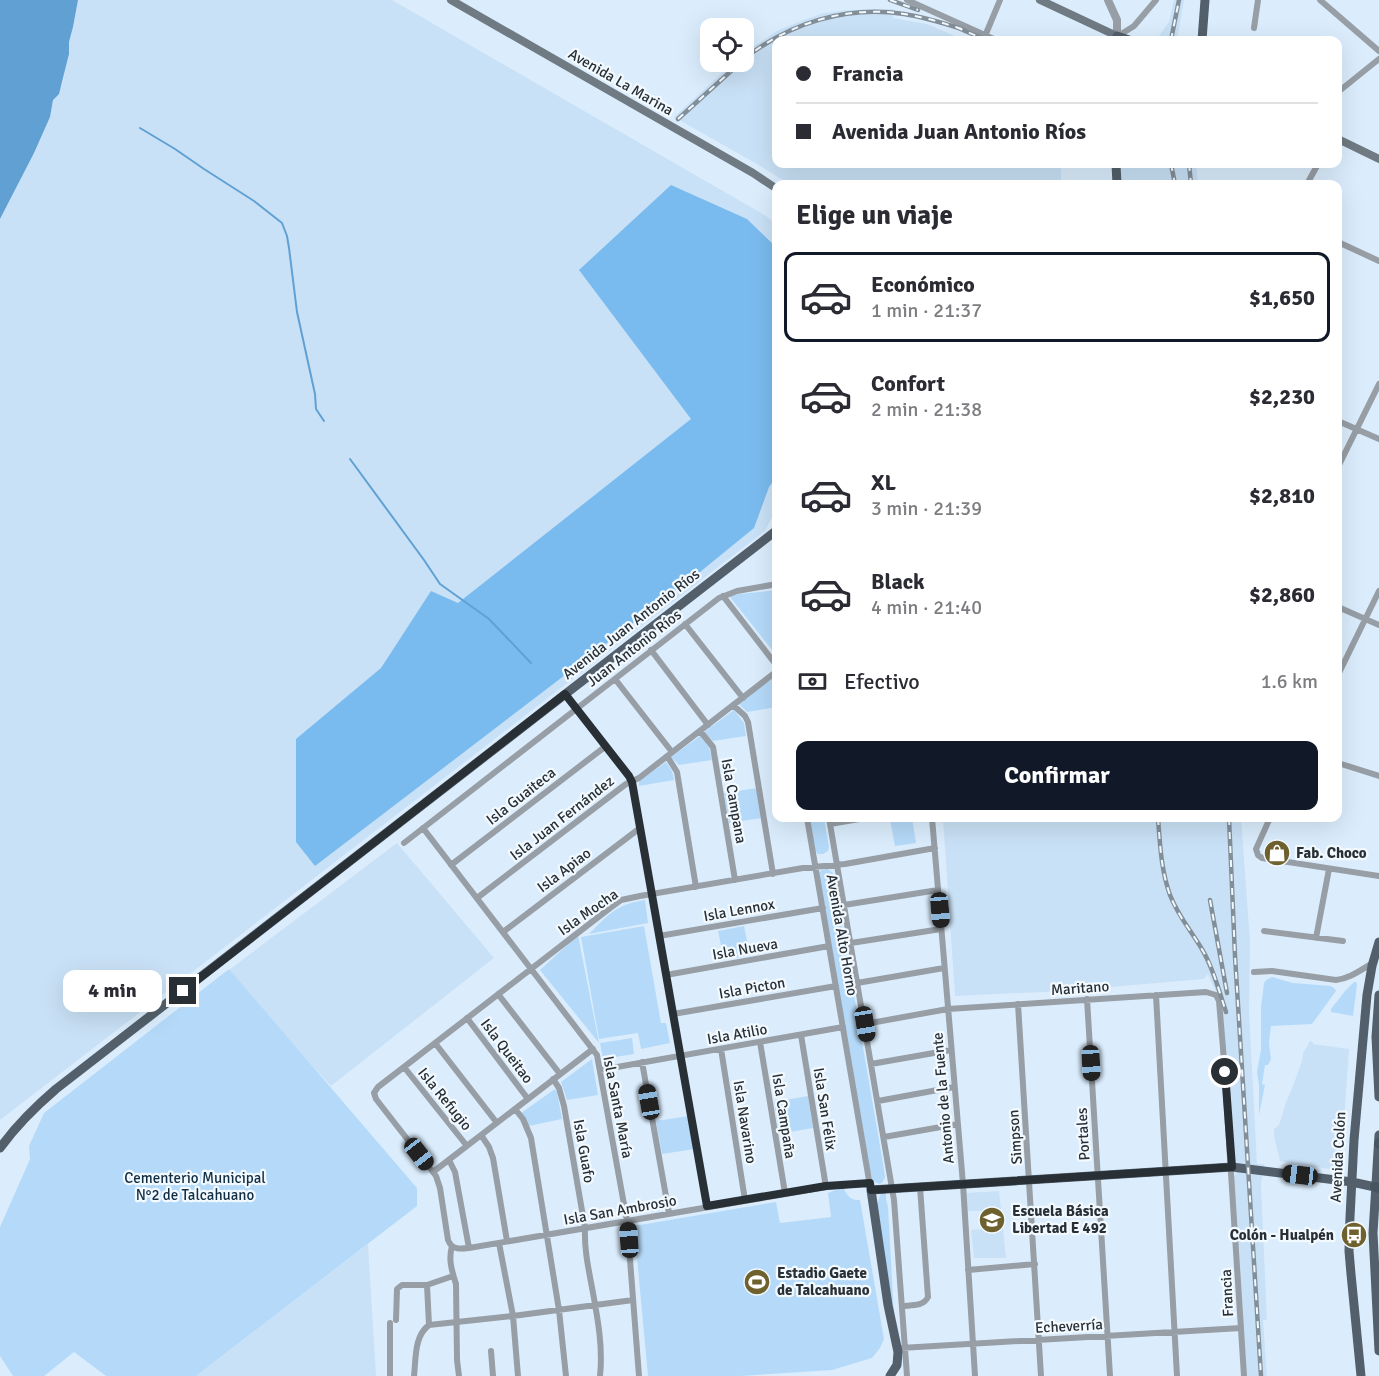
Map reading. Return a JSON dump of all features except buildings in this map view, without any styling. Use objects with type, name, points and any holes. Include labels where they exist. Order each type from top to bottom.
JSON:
[{"type":"main road","name":"Avenida La Marina","points":[[451,0],[772,186]]},
{"type":"main road","points":[[1041,0],[1112,36]]},
{"type":"main road","points":[[1202,36],[1205,0]]},
{"type":"main road","points":[[1342,141],[1379,159]]},
{"type":"main road","name":"Avenida Juan Antonio Ríos","points":[[0,1148],[27,1115],[56,1089],[772,534]]},
{"type":"main road","name":"Avenida Colón","points":[[1361,1376],[1349,1251],[1357,1095],[1372,963],[1379,942]]},
{"type":"main road","points":[[1379,995],[1376,1038],[1379,1097]]},
{"type":"main road","points":[[1379,1135],[1374,1245],[1379,1351]]},
{"type":"main road","points":[[870,1187],[893,1189],[1232,1167],[1352,1182],[1377,1188]]},
{"type":"main road","name":"Avenida Alto Horno","points":[[870,1187],[886,1295],[901,1348],[897,1365],[890,1376]]},
{"type":"street","points":[[907,0],[985,36],[1000,0]]},
{"type":"street","points":[[1108,0],[1117,20],[1116,36]]},
{"type":"street","points":[[1119,36],[1134,26],[1156,0]]},
{"type":"street","points":[[1254,27],[1258,0]]},
{"type":"street","points":[[1322,0],[1379,51]]},
{"type":"street","points":[[1342,89],[1379,59]]},
{"type":"street","points":[[1342,244],[1379,261]]},
{"type":"street","points":[[1342,459],[1379,384]]},
{"type":"street","points":[[1342,423],[1379,439]]},
{"type":"street","name":"Juan Antonio Ríos","points":[[404,843],[723,596],[772,585]]},
{"type":"street","points":[[1342,667],[1379,591]]},
{"type":"street","points":[[723,596],[772,660]]},
{"type":"street","points":[[1342,609],[1379,625]]},
{"type":"street","points":[[685,624],[743,698]]},
{"type":"street","points":[[651,650],[708,725]]},
{"type":"street","name":"Isla Juan Fernández","points":[[477,898],[626,784],[639,778],[772,675]]},
{"type":"street","points":[[615,679],[670,754],[677,772],[696,887]]},
{"type":"street","points":[[565,694],[632,782],[707,1206]]},
{"type":"street","points":[[733,705],[745,716],[748,723],[773,874]]},
{"type":"street","name":"Isla Campana","points":[[699,731],[712,747],[735,880]]},
{"type":"street","name":"Isla Guaiteca","points":[[451,865],[606,746]]},
{"type":"street","points":[[1342,764],[1379,776]]},
{"type":"street","name":"Avenida Alto Horno","points":[[808,822],[870,1187]]},
{"type":"street","name":"Avenida Alto Horno","points":[[830,822],[893,1189],[902,1306],[901,1348]]},
{"type":"street","name":"Antonio de la Fuente","points":[[932,822],[963,1184],[975,1376]]},
{"type":"street","points":[[1268,822],[1257,846],[1257,855],[1264,859],[1379,876]]},
{"type":"street","name":"Isla Santa María","points":[[423,828],[597,1055],[627,1221],[639,1376]]},
{"type":"street","name":"Isla Apiao","points":[[503,932],[640,828]]},
{"type":"street","name":"Isla Mocha","points":[[433,1172],[376,1099],[374,1093],[378,1087],[615,904],[626,898],[935,848]]},
{"type":"street","points":[[1316,938],[1329,869]]},
{"type":"street","points":[[844,905],[938,890]]},
{"type":"street","name":"Isla Lennox","points":[[659,936],[823,908]]},
{"type":"street","points":[[851,944],[941,929]]},
{"type":"street","points":[[1264,932],[1343,941]]},
{"type":"street","name":"Isla Nueva","points":[[666,975],[829,946]]},
{"type":"street","points":[[1254,972],[1272,971],[1332,980],[1345,978],[1372,963]]},
{"type":"street","points":[[858,982],[944,968]]},
{"type":"street","points":[[1358,972],[1370,977]]},
{"type":"street","name":"Isla Picton","points":[[672,1014],[836,986]]},
{"type":"street","name":"Maritano","points":[[948,1009],[1206,992],[1214,994]]},
{"type":"street","points":[[498,994],[560,1074]]},
{"type":"street","name":"Francia","points":[[1214,994],[1218,999],[1221,1019],[1244,1376]]},
{"type":"street","points":[[1156,995],[1177,1376]]},
{"type":"street","name":"Portales","points":[[1087,999],[1110,1376]]},
{"type":"street","name":"Simpson","points":[[1018,1004],[1041,1376]]},
{"type":"street","points":[[865,1024],[948,1009]]},
{"type":"street","name":"Isla Queitao","points":[[467,1018],[528,1099]]},
{"type":"street","name":"Isla Atilio","points":[[600,1070],[843,1028]]},
{"type":"street","name":"Isla San Félix","points":[[801,1035],[826,1186]]},
{"type":"street","name":"Isla Campaña","points":[[760,1042],[785,1193]]},
{"type":"street","points":[[435,1043],[497,1123]]},
{"type":"street","points":[[459,1376],[456,1284],[450,1258],[452,1246],[448,1240],[438,1180],[433,1172],[593,1049]]},
{"type":"street","name":"Isla Navarino","points":[[721,1049],[745,1200]]},
{"type":"street","points":[[871,1064],[951,1050]]},
{"type":"street","points":[[642,1062],[669,1213]]},
{"type":"street","name":"Isla Refugio","points":[[404,1067],[467,1146]]},
{"type":"street","name":"Isla Guafo","points":[[554,1079],[564,1106],[585,1228],[584,1240],[601,1353],[600,1376]]},
{"type":"street","points":[[878,1101],[954,1087]]},
{"type":"street","points":[[515,1109],[524,1119],[531,1138],[559,1310],[566,1376]]},
{"type":"street","points":[[884,1137],[957,1124]]},
{"type":"street","points":[[481,1135],[492,1154],[507,1241]]},
{"type":"street","points":[[449,1160],[456,1179],[468,1248]]},
{"type":"street","name":"Isla San Ambrosio","points":[[452,1246],[468,1248],[826,1186],[870,1187]]},
{"type":"street","points":[[902,1306],[922,1304],[928,1297],[920,1187]]},
{"type":"street","points":[[499,1243],[513,1316],[518,1376]]},
{"type":"street","points":[[968,1270],[1035,1264]]},
{"type":"street","points":[[390,1376],[397,1289],[402,1285],[427,1285],[453,1276]]},
{"type":"street","points":[[427,1285],[429,1325]]},
{"type":"street","points":[[414,1376],[420,1336],[429,1325],[633,1300]]},
{"type":"street","name":"Echeverría","points":[[901,1348],[1241,1328]]},
{"type":"street","points":[[901,1348],[907,1376]]},
{"type":"street","points":[[491,1351],[493,1376]]},
{"type":"shaded area","points":[[0,0],[78,0],[69,42],[69,54],[59,94],[53,100],[50,117],[34,153],[0,219]]},
{"type":"shaded area","points":[[78,0],[392,0],[766,216],[772,221],[772,517],[765,531],[0,1120],[0,219],[50,117],[53,100],[62,85]]},
{"type":"shaded area","points":[[1174,0],[1184,0],[1178,36],[1159,36],[1169,22]]},
{"type":"shaded area","points":[[894,9],[893,18],[927,24],[955,36],[772,36],[772,168],[1061,168],[1061,180],[783,180],[674,117],[723,72],[754,72],[754,46],[777,31],[824,13]]},
{"type":"shaded area","points":[[1120,168],[1196,168],[1198,180],[1121,180]]},
{"type":"shaded area","points":[[671,185],[747,219],[772,243],[772,483],[754,528],[700,572],[315,866],[296,842],[296,739],[381,668],[431,591],[458,603],[691,419],[579,270]]},
{"type":"shaded area","points":[[943,822],[1241,822],[1250,941],[1249,1013],[1257,1164],[1264,1164],[1261,1184],[1267,1320],[1263,1320],[1267,1376],[1246,1376],[1234,1177],[1236,1174],[1232,1160],[1217,995],[1208,974],[1204,979],[1064,991],[955,996]]},
{"type":"shaded area","points":[[397,843],[494,958],[331,1086],[229,970]]},
{"type":"shaded area","points":[[1310,1041],[1313,1044],[1349,1049],[1341,1164],[1335,1170],[1280,1161],[1274,1136],[1274,1129],[1279,1125],[1303,1053]]},
{"type":"shaded area","name":"Escuela Básica Libertad E 492","points":[[999,1191],[1006,1258],[974,1258],[971,1230],[983,1229],[982,1211],[967,1211],[966,1193]]},
{"type":"shaded area","points":[[368,1244],[376,1376],[196,1376]]},
{"type":"green space","points":[[772,591],[772,650],[730,597],[731,595]]},
{"type":"green space","points":[[772,678],[772,708],[747,712],[739,704]]},
{"type":"green space","points":[[734,710],[744,723],[746,736],[713,741],[704,732]]},
{"type":"green space","points":[[700,736],[709,747],[712,760],[679,765],[671,757]]},
{"type":"green space","points":[[666,762],[672,771],[674,780],[639,786],[639,781]]},
{"type":"green space","points":[[757,788],[762,818],[729,823],[724,793]]},
{"type":"green space","points":[[810,822],[825,822],[828,851],[818,854],[815,851]]},
{"type":"green space","points":[[891,822],[913,822],[916,843],[895,846]]},
{"type":"green space","points":[[828,869],[833,873],[884,1169],[885,1177],[879,1184],[873,1181],[870,1171],[819,873],[821,870]]},
{"type":"green space","points":[[645,900],[648,923],[589,934],[613,911]]},
{"type":"green space","points":[[644,926],[661,1023],[666,1023],[670,1043],[641,1049],[638,1033],[599,1039],[581,937]]},
{"type":"green space","points":[[744,926],[750,955],[724,960],[718,931]]},
{"type":"green space","points":[[578,935],[599,1043],[540,970]]},
{"type":"green space","name":"Cementerio Municipal N°2 de Talcahuano","points":[[229,969],[417,1188],[417,1206],[196,1376],[106,1376],[74,1352],[44,1376],[13,1376],[0,1356],[0,1227],[30,1159],[29,1146],[44,1113]]},
{"type":"green space","points":[[1272,977],[1293,983],[1331,986],[1336,991],[1312,1024],[1271,1026],[1269,1043],[1271,1059],[1268,1065],[1265,1065],[1262,1084],[1265,1085],[1259,1115],[1257,1072],[1261,1050],[1261,1007],[1264,983]]},
{"type":"green space","points":[[1354,982],[1357,985],[1353,1016],[1331,1012],[1331,1009]]},
{"type":"green space","points":[[632,1038],[634,1054],[603,1059],[600,1043]]},
{"type":"green space","points":[[592,1059],[598,1095],[567,1100],[561,1082]]},
{"type":"green space","points":[[555,1089],[562,1119],[529,1126],[521,1113]]},
{"type":"green space","points":[[808,1096],[813,1128],[779,1134],[774,1102]]},
{"type":"green space","points":[[689,1116],[695,1149],[662,1154],[656,1121]]},
{"type":"green space","name":"Estadio Gaete de Talcahuano","points":[[843,1187],[851,1198],[860,1200],[884,1339],[872,1358],[832,1370],[741,1376],[648,1376],[634,1226],[776,1202],[780,1223],[831,1217],[828,1193]]},
{"type":"green space","points":[[886,1190],[894,1315],[877,1205],[880,1195]]},
{"type":"waterway","points":[[140,128],[254,201],[282,223],[287,236],[297,312],[315,394],[316,409],[324,421]]},
{"type":"waterway","points":[[350,459],[440,584],[489,619],[531,663]]},
{"type":"railway","points":[[890,0],[918,10]]},
{"type":"railway","points":[[1172,36],[1179,0]]},
{"type":"railway","points":[[780,36],[820,20],[861,12],[904,14],[962,29]]},
{"type":"railway","points":[[956,27],[977,36]]},
{"type":"railway","points":[[754,51],[772,40]]},
{"type":"railway","points":[[678,119],[730,72]]},
{"type":"railway","points":[[1172,168],[1174,180]]},
{"type":"railway","points":[[1189,168],[1191,180]]},
{"type":"railway","points":[[1158,822],[1163,867],[1170,895],[1207,958],[1226,1012]]},
{"type":"railway","points":[[1229,822],[1235,956],[1261,1376]]},
{"type":"railway","points":[[1210,900],[1227,993]]},
{"type":"place","name":"Fab. Choco","points":[[1277,853]]},
{"type":"place","name":"Escuela Básica Libertad E 492","points":[[992,1220]]},
{"type":"place","name":"Colón - Hualpén","points":[[1354,1235]]},
{"type":"place","name":"Estadio Gaete de Talcahuano","points":[[757,1282]]},
{"type":"route","points":[[183,991],[565,694],[632,782],[707,1206],[836,1185],[870,1183],[871,1190],[1232,1167],[1225,1072]]}]
